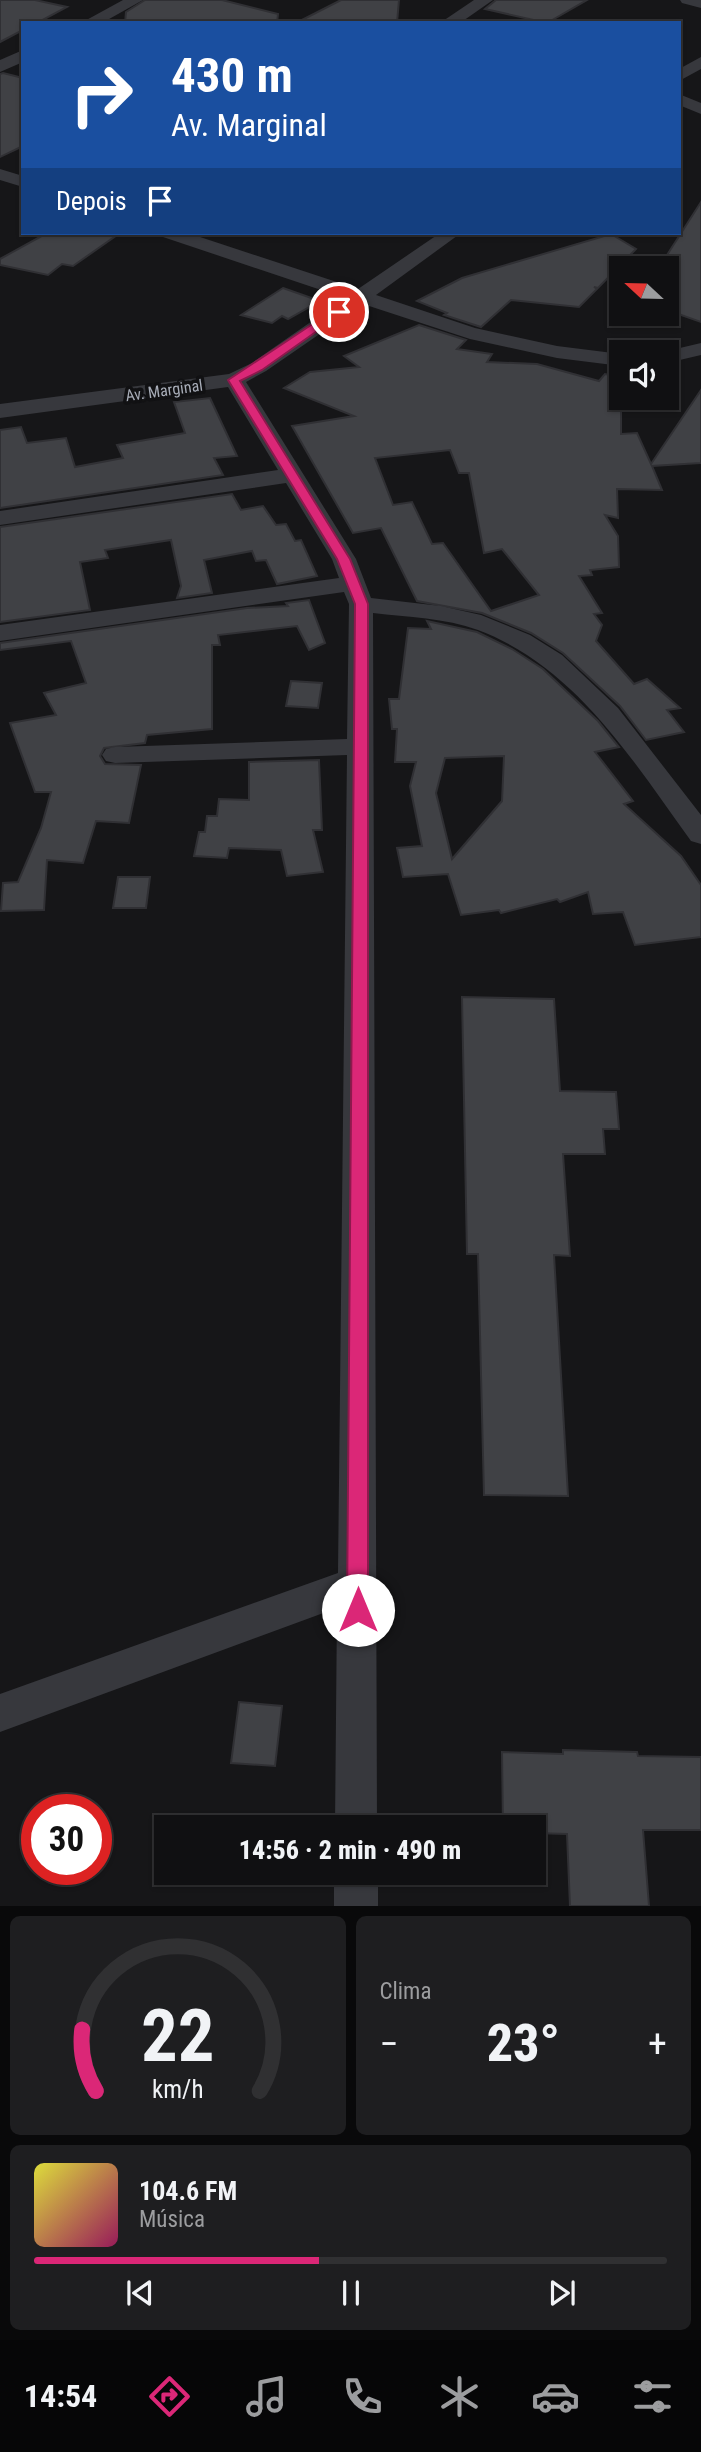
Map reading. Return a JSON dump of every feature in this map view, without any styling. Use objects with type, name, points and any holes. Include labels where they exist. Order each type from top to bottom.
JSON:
[{"type":"street","points":[[93,21],[135,0]]},
{"type":"street","points":[[451,21],[485,0]]},
{"type":"street","points":[[688,0],[701,3]]},
{"type":"street","points":[[0,67],[21,56]]},
{"type":"street","points":[[681,75],[701,62]]},
{"type":"street","points":[[681,100],[701,109]]},
{"type":"street","points":[[0,174],[21,181]]},
{"type":"street","points":[[176,235],[470,333],[557,352],[609,358]]},
{"type":"street","name":"Av. Marginal","points":[[0,411],[234,380],[258,367],[449,235]]},
{"type":"street","points":[[679,354],[701,349]]},
{"type":"street","points":[[234,380],[344,559],[358,593],[360,747],[356,1815]]},
{"type":"street","points":[[0,518],[294,475]]},
{"type":"street","points":[[0,633],[358,593],[488,625],[530,644],[579,682],[638,751],[701,835]]},
{"type":"street","points":[[115,755],[360,747]]},
{"type":"street","points":[[0,1713],[358,1583]]},
{"type":"street","points":[[356,1885],[356,1906]]},
{"type":"building","points":[[0,0],[35,0],[67,7],[41,21],[21,21],[21,31],[0,42]]},
{"type":"building","points":[[145,0],[222,0],[278,14],[277,21],[125,21],[126,12]]},
{"type":"building","points":[[341,0],[399,0],[397,21],[300,21]]},
{"type":"building","points":[[496,0],[587,0],[550,21],[538,21],[485,9]]},
{"type":"building","points":[[0,74],[21,78],[21,147],[0,157]]},
{"type":"building","points":[[701,202],[701,322],[679,314],[679,256],[667,255]]},
{"type":"building","points":[[43,235],[117,235],[73,266],[62,264],[48,275],[0,265],[0,259]]},
{"type":"building","points":[[608,235],[613,235],[636,249],[629,256],[609,256],[609,277],[598,288],[594,287],[597,289],[579,307],[511,300],[481,327],[444,315],[447,313],[417,301],[462,278]]},
{"type":"building","points":[[283,288],[320,301],[288,319],[282,316],[272,323],[241,315]]},
{"type":"building","points":[[419,325],[466,340],[457,349],[492,354],[487,362],[537,364],[599,381],[605,374],[609,375],[609,410],[621,410],[621,434],[637,433],[651,464],[701,390],[701,463],[652,466],[662,490],[617,489],[618,518],[605,515],[618,536],[619,567],[590,570],[592,575],[579,576],[602,613],[594,614],[602,625],[596,641],[634,684],[647,679],[680,708],[667,710],[684,732],[646,740],[620,706],[563,653],[531,633],[482,613],[417,601],[381,528],[353,533],[292,426],[354,416],[284,388],[310,372],[359,367],[344,356]],"holes":[[[450,450],[459,473],[469,473],[484,553],[502,549],[539,595],[491,611],[443,543],[432,544],[412,502],[393,505],[375,458]]]},
{"type":"building","points":[[210,398],[237,456],[214,458],[223,475],[0,508],[0,430],[21,427],[27,443],[66,438],[75,467],[123,458],[117,445],[185,433],[174,402]]},
{"type":"building","points":[[232,494],[241,510],[263,506],[276,525],[286,524],[295,541],[301,540],[317,576],[277,584],[266,560],[256,561],[252,551],[204,560],[212,593],[177,598],[181,586],[171,540],[105,550],[108,558],[80,562],[90,610],[0,622],[0,527]]},
{"type":"building","points":[[309,600],[325,643],[309,650],[297,626],[218,635],[220,645],[212,645],[212,729],[147,735],[145,743],[104,748],[100,756],[105,764],[141,765],[129,823],[96,821],[83,863],[47,860],[44,910],[1,911],[3,883],[18,882],[41,828],[51,792],[35,792],[10,723],[56,715],[44,693],[86,683],[71,641],[0,650],[0,643],[247,608],[288,606],[286,603]]},
{"type":"building","points":[[427,621],[477,632],[512,649],[543,669],[598,721],[619,747],[595,752],[633,801],[624,804],[681,856],[701,885],[701,937],[635,945],[623,912],[593,914],[588,892],[560,902],[557,899],[501,913],[499,910],[461,915],[448,874],[403,877],[397,848],[422,846],[410,786],[416,762],[395,762],[397,729],[392,729],[389,699],[399,699],[408,628],[431,629]],"holes":[[[504,756],[502,801],[452,859],[436,793],[445,758]]]},
{"type":"building","points":[[291,681],[322,683],[318,708],[286,706]]},
{"type":"building","points":[[319,760],[322,830],[313,830],[323,872],[287,876],[281,850],[229,848],[227,858],[194,856],[199,832],[205,832],[207,816],[217,816],[219,799],[249,800],[249,762]]},
{"type":"building","points":[[118,877],[150,877],[146,908],[113,908]]},
{"type":"building","points":[[462,997],[554,999],[560,1091],[616,1092],[619,1129],[603,1129],[605,1154],[563,1154],[570,1256],[554,1255],[568,1496],[484,1495],[478,1254],[467,1254]]},
{"type":"building","points":[[239,1702],[282,1706],[275,1766],[231,1763]]},
{"type":"building","points":[[563,1750],[637,1752],[638,1756],[701,1757],[701,1830],[643,1830],[649,1906],[570,1906],[567,1834],[546,1833],[546,1815],[503,1815],[502,1752],[563,1754]]},
{"type":"route","points":[[339,312],[258,367],[234,380],[344,559],[361,604],[358,1610]]}]
